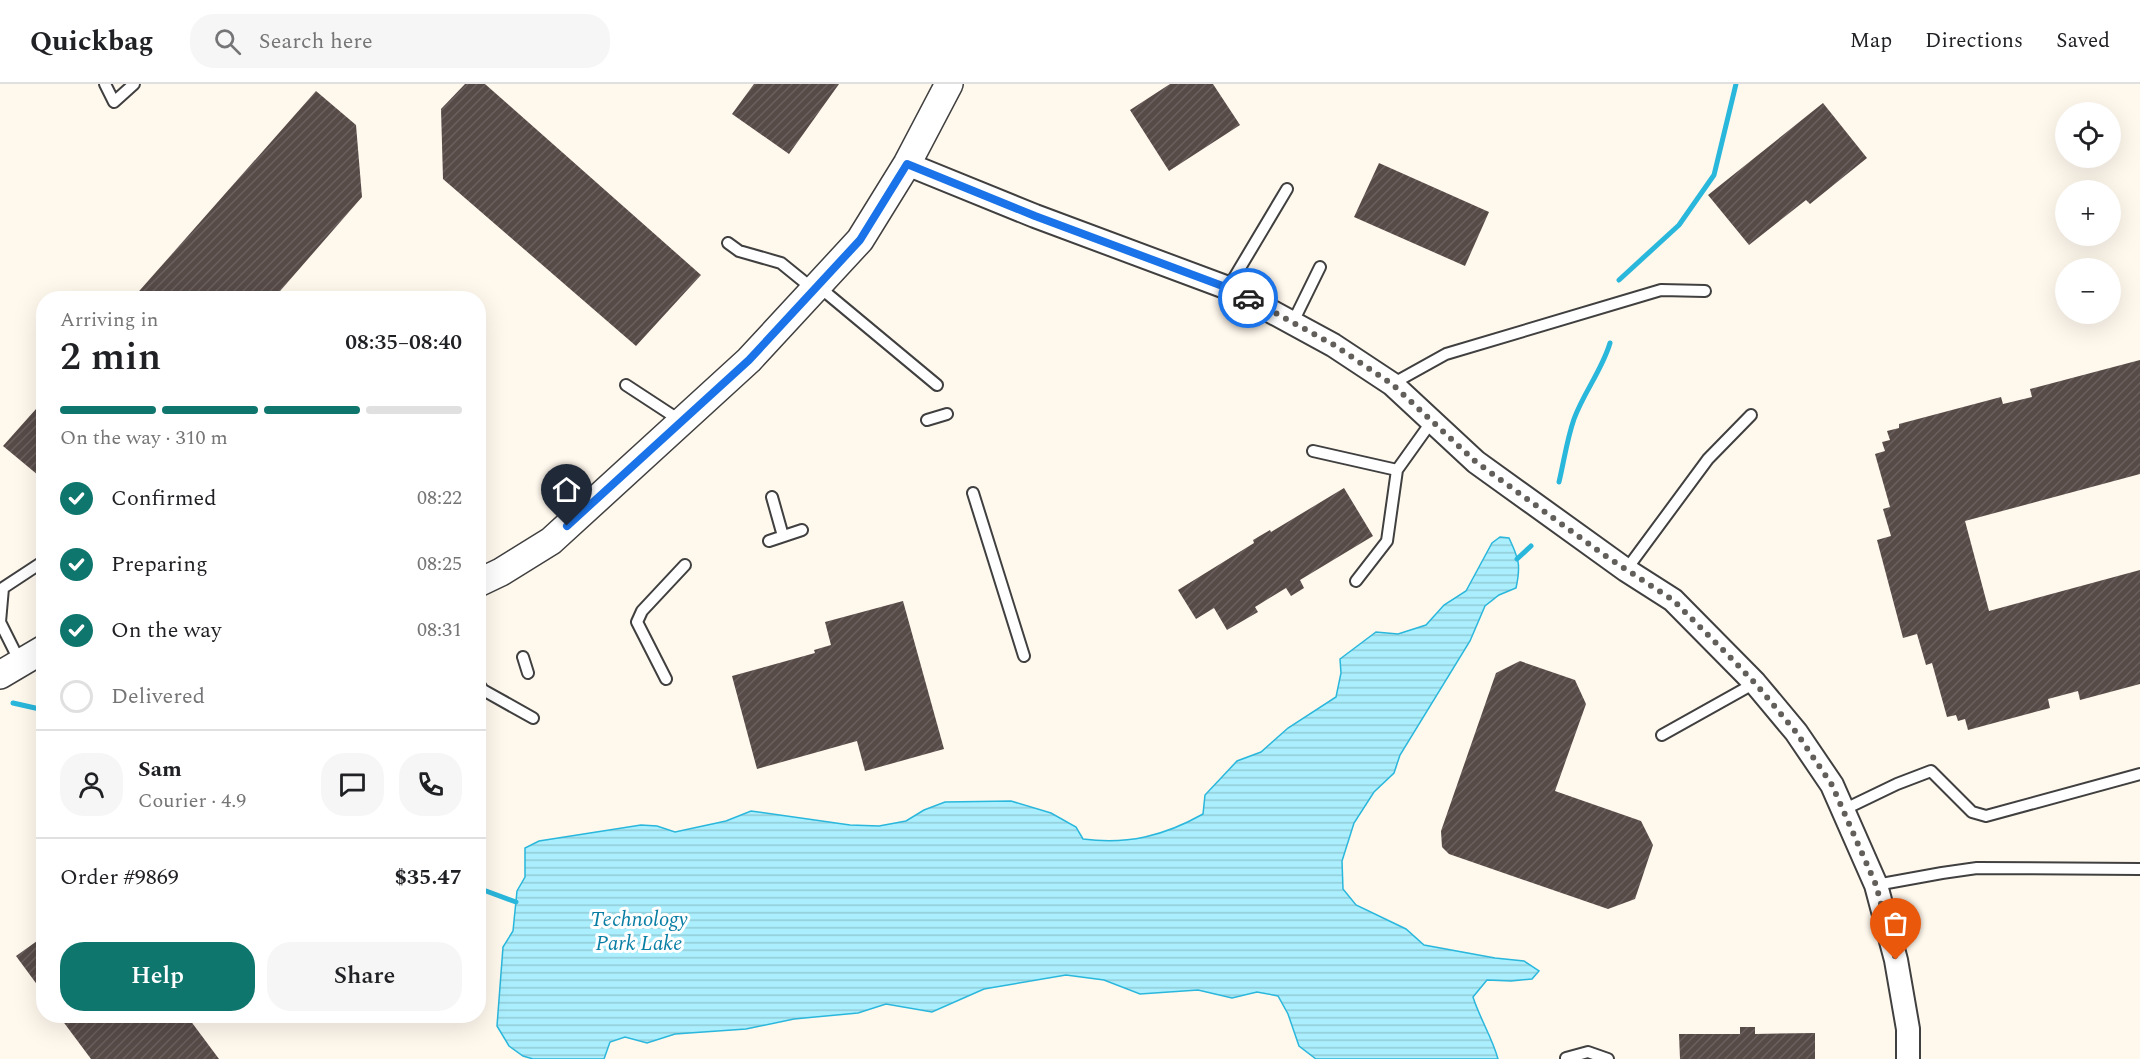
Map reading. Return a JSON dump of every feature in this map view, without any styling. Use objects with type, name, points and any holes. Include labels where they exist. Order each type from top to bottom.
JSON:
[{"type":"street","points":[[486,579],[551,541],[749,360],[860,240],[907,164],[949,84]]},
{"type":"street","points":[[907,164],[1035,216],[1228,288],[1334,345],[1392,384],[1476,462],[1626,570],[1673,600],[1755,683],[1796,732],[1832,785],[1876,885],[1896,960],[1908,1029],[1908,1059]]},
{"type":"lane","points":[[105,84],[114,102],[134,84]]},
{"type":"lane","points":[[1228,288],[1287,189]]},
{"type":"lane","points":[[728,243],[739,251],[781,264],[937,384]]},
{"type":"lane","points":[[1293,322],[1320,267]]},
{"type":"lane","points":[[1392,384],[1446,354],[1661,290],[1706,291]]},
{"type":"lane","points":[[626,385],[682,422]]},
{"type":"lane","points":[[927,420],[947,414]]},
{"type":"lane","points":[[1626,570],[1708,459],[1751,415]]},
{"type":"lane","points":[[1356,581],[1387,541],[1397,470],[1432,422]]},
{"type":"lane","points":[[1313,451],[1397,470]]},
{"type":"lane","points":[[973,493],[1024,656]]},
{"type":"lane","points":[[772,497],[783,536]]},
{"type":"lane","points":[[769,541],[802,530]]},
{"type":"lane","points":[[666,679],[637,622],[642,611],[685,565]]},
{"type":"lane","points":[[21,662],[0,622],[3,588],[36,566]]},
{"type":"lane","points":[[523,657],[528,673]]},
{"type":"lane","points":[[1662,735],[1755,683]]},
{"type":"lane","points":[[486,692],[533,718]]},
{"type":"lane","points":[[1843,810],[1897,784],[1931,771],[1972,812],[1986,816],[2140,774]]},
{"type":"lane","points":[[1876,885],[1977,868],[2140,869]]},
{"type":"lane","points":[[1566,1058],[1588,1053],[1608,1059]]},
{"type":"water","name":"Technology Park Lake","points":[[1500,537],[1509,538],[1517,557],[1519,568],[1516,588],[1499,595],[1485,606],[1470,641],[1400,755],[1394,773],[1374,792],[1354,823],[1342,861],[1343,889],[1356,905],[1406,929],[1424,945],[1524,961],[1539,971],[1532,979],[1487,980],[1473,997],[1498,1059],[1316,1059],[1299,1046],[1288,1014],[1278,996],[1257,992],[1232,998],[1198,990],[1140,994],[1104,980],[1066,975],[984,989],[932,1012],[886,1004],[858,1013],[794,1019],[746,1029],[675,1034],[647,1043],[625,1037],[610,1042],[604,1059],[533,1059],[523,1056],[509,1046],[497,1026],[503,947],[513,931],[517,891],[525,877],[525,848],[539,841],[641,825],[657,826],[675,832],[726,821],[751,811],[850,825],[879,826],[906,821],[924,810],[945,802],[1011,801],[1051,813],[1076,827],[1083,839],[1130,840],[1159,833],[1203,814],[1205,795],[1237,761],[1261,752],[1288,728],[1336,697],[1341,673],[1340,659],[1376,632],[1398,634],[1426,625],[1444,605],[1466,591],[1492,543]]},
{"type":"building","points":[[465,84],[485,84],[701,275],[636,346],[443,179],[441,109]]},
{"type":"building","points":[[754,84],[839,84],[789,154],[732,114]]},
{"type":"building","points":[[1170,84],[1213,84],[1240,125],[1169,171],[1130,110]]},
{"type":"building","points":[[316,91],[356,125],[362,197],[280,291],[139,291]]},
{"type":"building","points":[[1823,103],[1867,158],[1810,204],[1806,200],[1749,245],[1708,195]]},
{"type":"building","points":[[1379,163],[1489,212],[1465,266],[1354,217]]},
{"type":"building","points":[[2140,360],[2140,474],[1965,521],[1989,611],[2140,570],[2140,684],[2080,700],[2078,691],[2048,699],[2050,708],[1968,730],[1965,719],[1958,721],[1956,715],[1947,717],[1932,663],[1926,665],[1917,634],[1903,638],[1877,540],[1891,536],[1883,509],[1890,507],[1875,454],[1885,451],[1882,442],[1890,440],[1887,431],[1899,428],[1899,424],[2001,397],[2003,404],[2032,397],[2030,389]]},
{"type":"building","points":[[36,409],[36,473],[3,446]]},
{"type":"building","points":[[1344,488],[1373,536],[1300,580],[1304,588],[1291,596],[1286,588],[1255,607],[1258,612],[1227,630],[1214,608],[1196,619],[1178,590],[1254,543],[1253,540],[1270,530],[1271,532]]},
{"type":"building","points":[[903,601],[944,749],[865,771],[857,741],[757,769],[732,676],[815,653],[814,650],[831,645],[825,622]]},
{"type":"building","points":[[1520,661],[1575,680],[1586,704],[1555,791],[1641,821],[1653,845],[1635,899],[1608,909],[1449,854],[1442,847],[1441,831],[1496,673]]},
{"type":"building","points":[[36,942],[36,983],[16,956]]},
{"type":"building","points":[[64,1023],[192,1023],[219,1059],[91,1059]]},
{"type":"building","points":[[1740,1027],[1755,1027],[1755,1034],[1815,1033],[1815,1059],[1680,1059],[1679,1034],[1740,1034]]},
{"type":"waterway","points":[[1619,280],[1679,225],[1714,175],[1736,84]]},
{"type":"waterway","points":[[1559,482],[1574,419],[1610,343]]},
{"type":"waterway","points":[[1517,559],[1531,546]]},
{"type":"waterway","points":[[13,703],[36,708]]},
{"type":"waterway","points":[[486,891],[516,902]]},
{"type":"way so far","points":[[1248,298],[1334,345],[1392,384],[1476,462],[1607,557],[1673,600],[1724,651],[1755,683],[1796,732],[1832,785],[1876,885],[1896,960]]},
{"type":"route","points":[[567,526],[749,360],[860,240],[907,164],[1035,216],[1228,288],[1248,298]]}]
